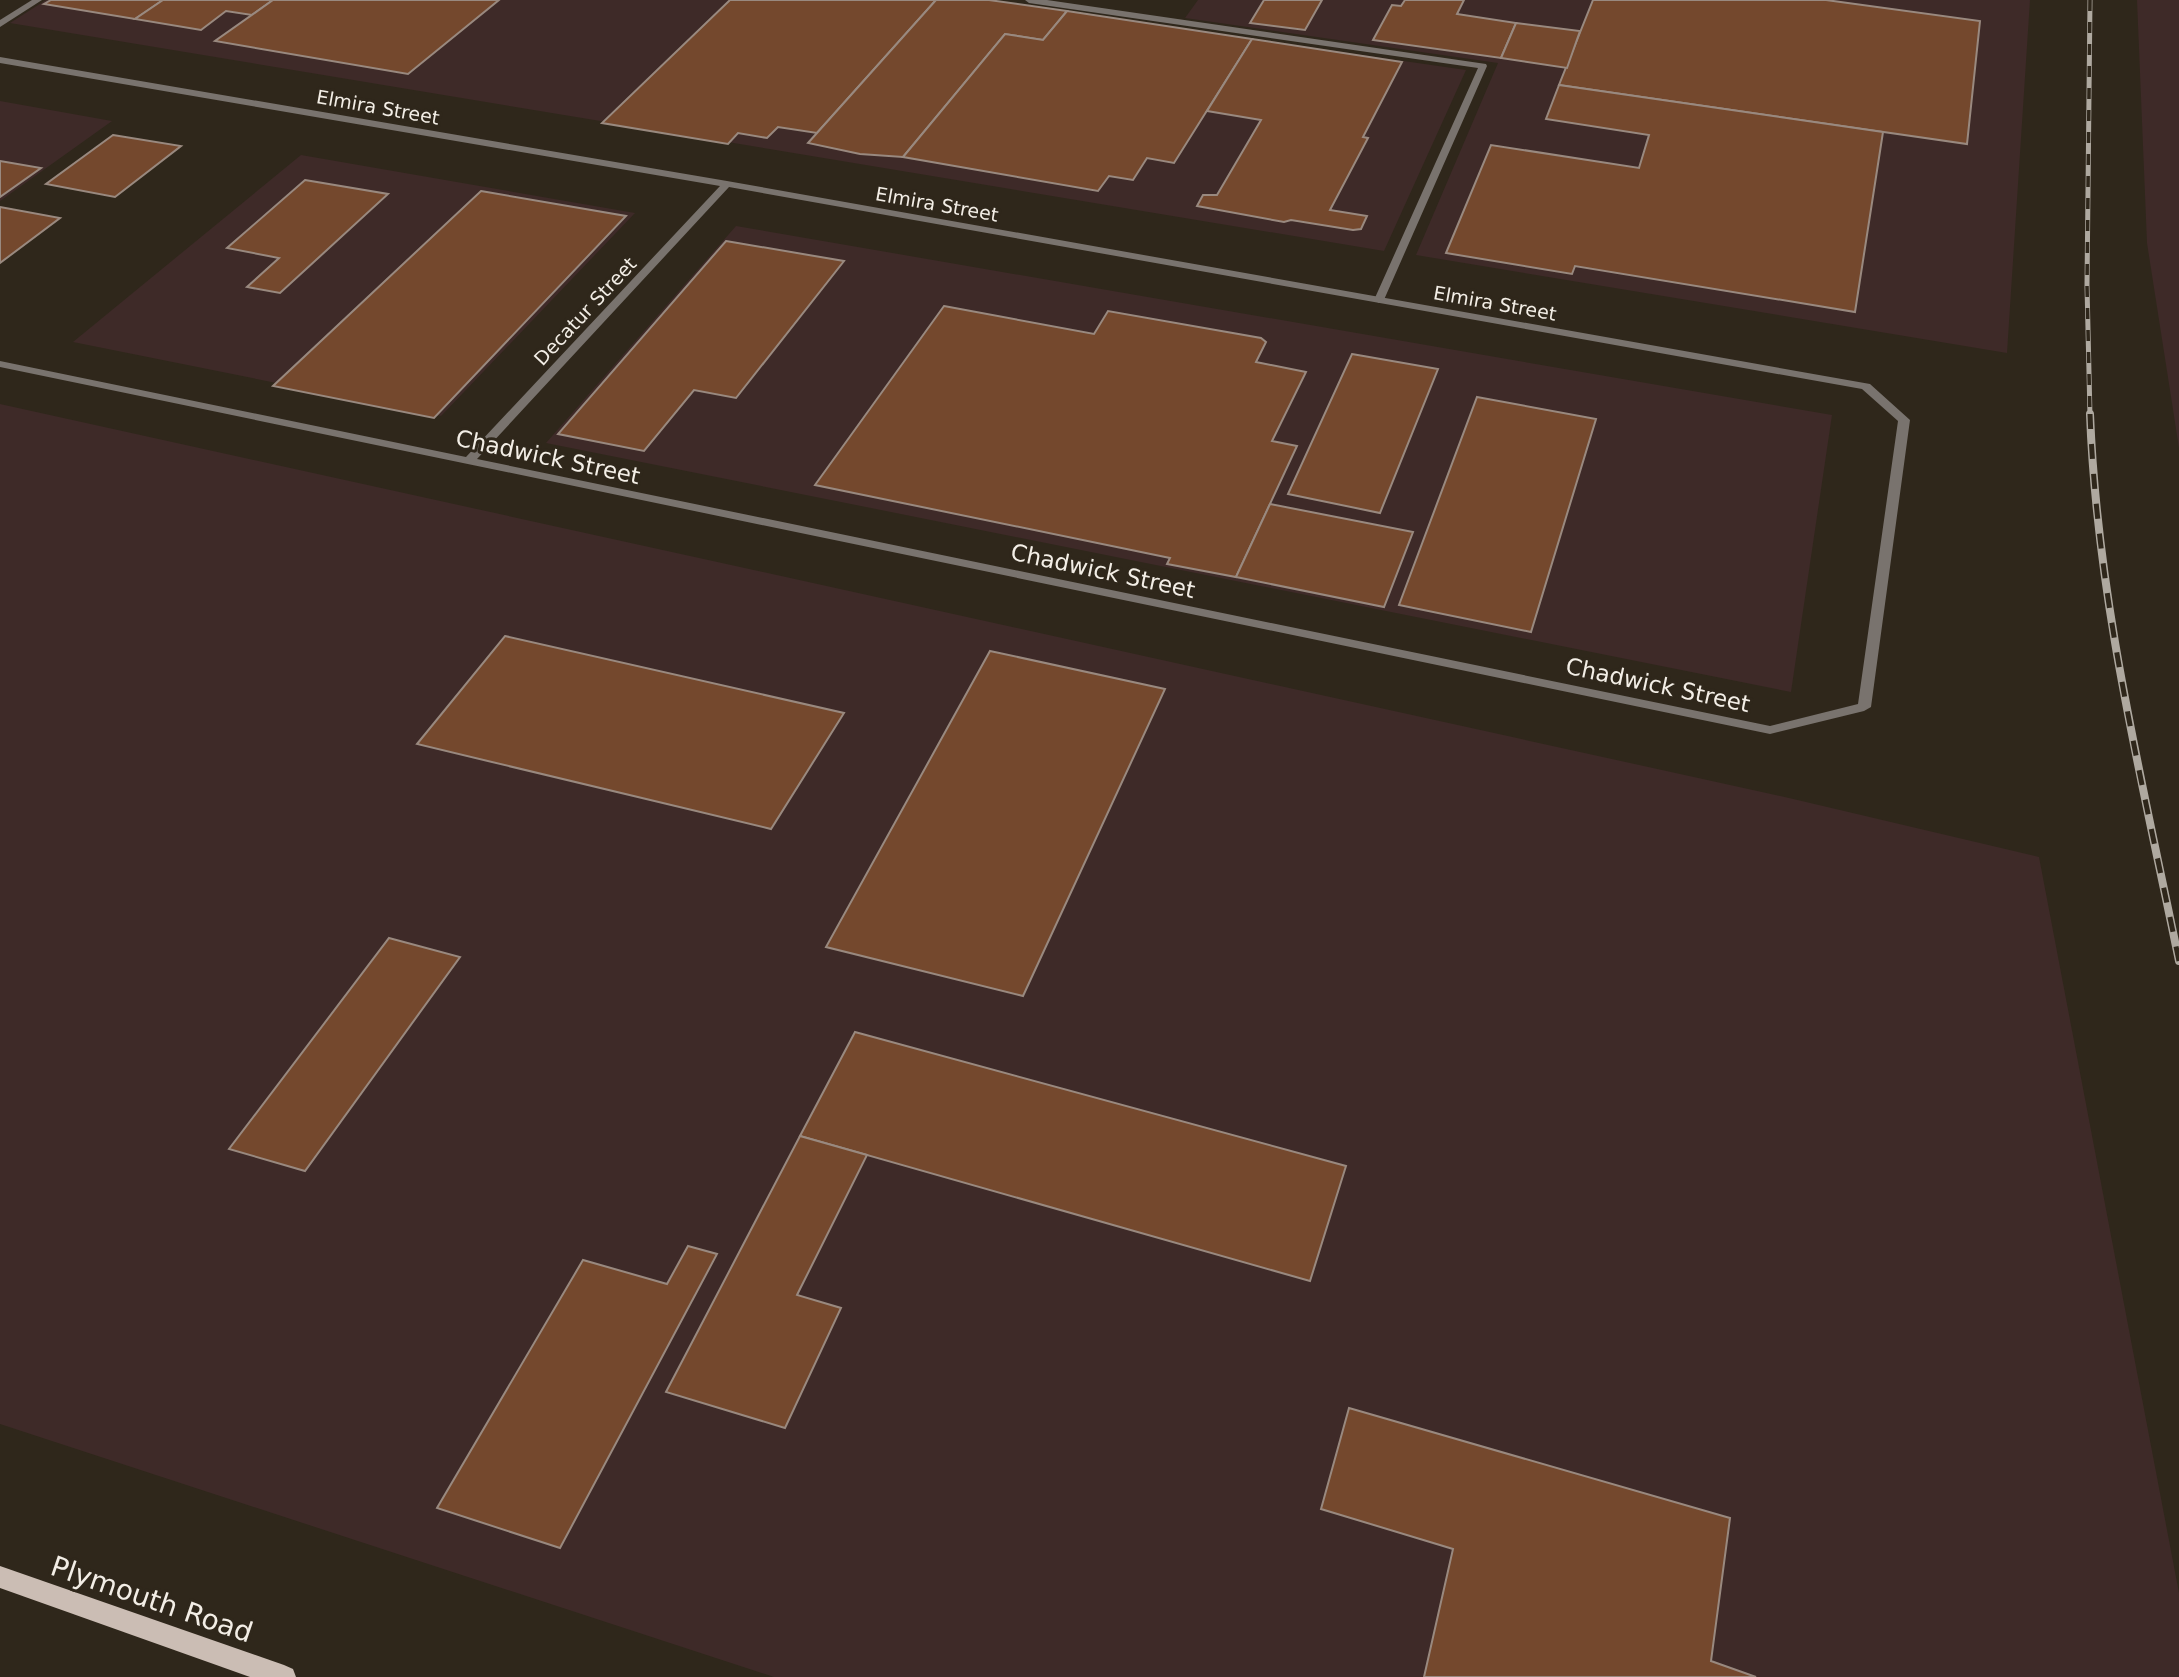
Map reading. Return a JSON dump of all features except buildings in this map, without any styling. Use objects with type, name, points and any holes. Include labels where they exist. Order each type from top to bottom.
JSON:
[{"type":"main road","name":"Plymouth Road","points":[[0,1577],[284,1677]]},
{"type":"street","points":[[0,24],[38,0]]},
{"type":"street","points":[[1029,0],[1483,66],[1379,300]]},
{"type":"street","name":"Elmira Street","points":[[0,61],[727,184],[1866,386]]},
{"type":"street","name":"Decatur Street","points":[[468,462],[727,184]]},
{"type":"street","name":"Chadwick Street","points":[[0,364],[1770,730],[1864,707],[1904,420],[1866,386]]},
{"type":"shaded area","points":[[46,0],[982,0],[1466,70],[1384,251],[10,23]]},
{"type":"shaded area","points":[[1198,0],[2030,0],[2007,353],[1416,255],[1498,63],[1185,18]]},
{"type":"shaded area","points":[[2137,0],[2179,0],[2179,448],[2147,243]]},
{"type":"shaded area","points":[[0,101],[112,121],[0,201]]},
{"type":"shaded area","points":[[301,155],[635,213],[441,416],[73,342]]},
{"type":"shaded area","points":[[736,226],[1832,415],[1791,692],[546,443]]},
{"type":"shaded area","points":[[0,404],[1789,798],[2039,857],[2179,1593],[2179,1677],[774,1677],[0,1424]]},
{"type":"railway","points":[[2090,0],[2087,286],[2090,416]]},
{"type":"railway","points":[[2090,414],[2094,483],[2111,621],[2136,757],[2179,961]]}]
